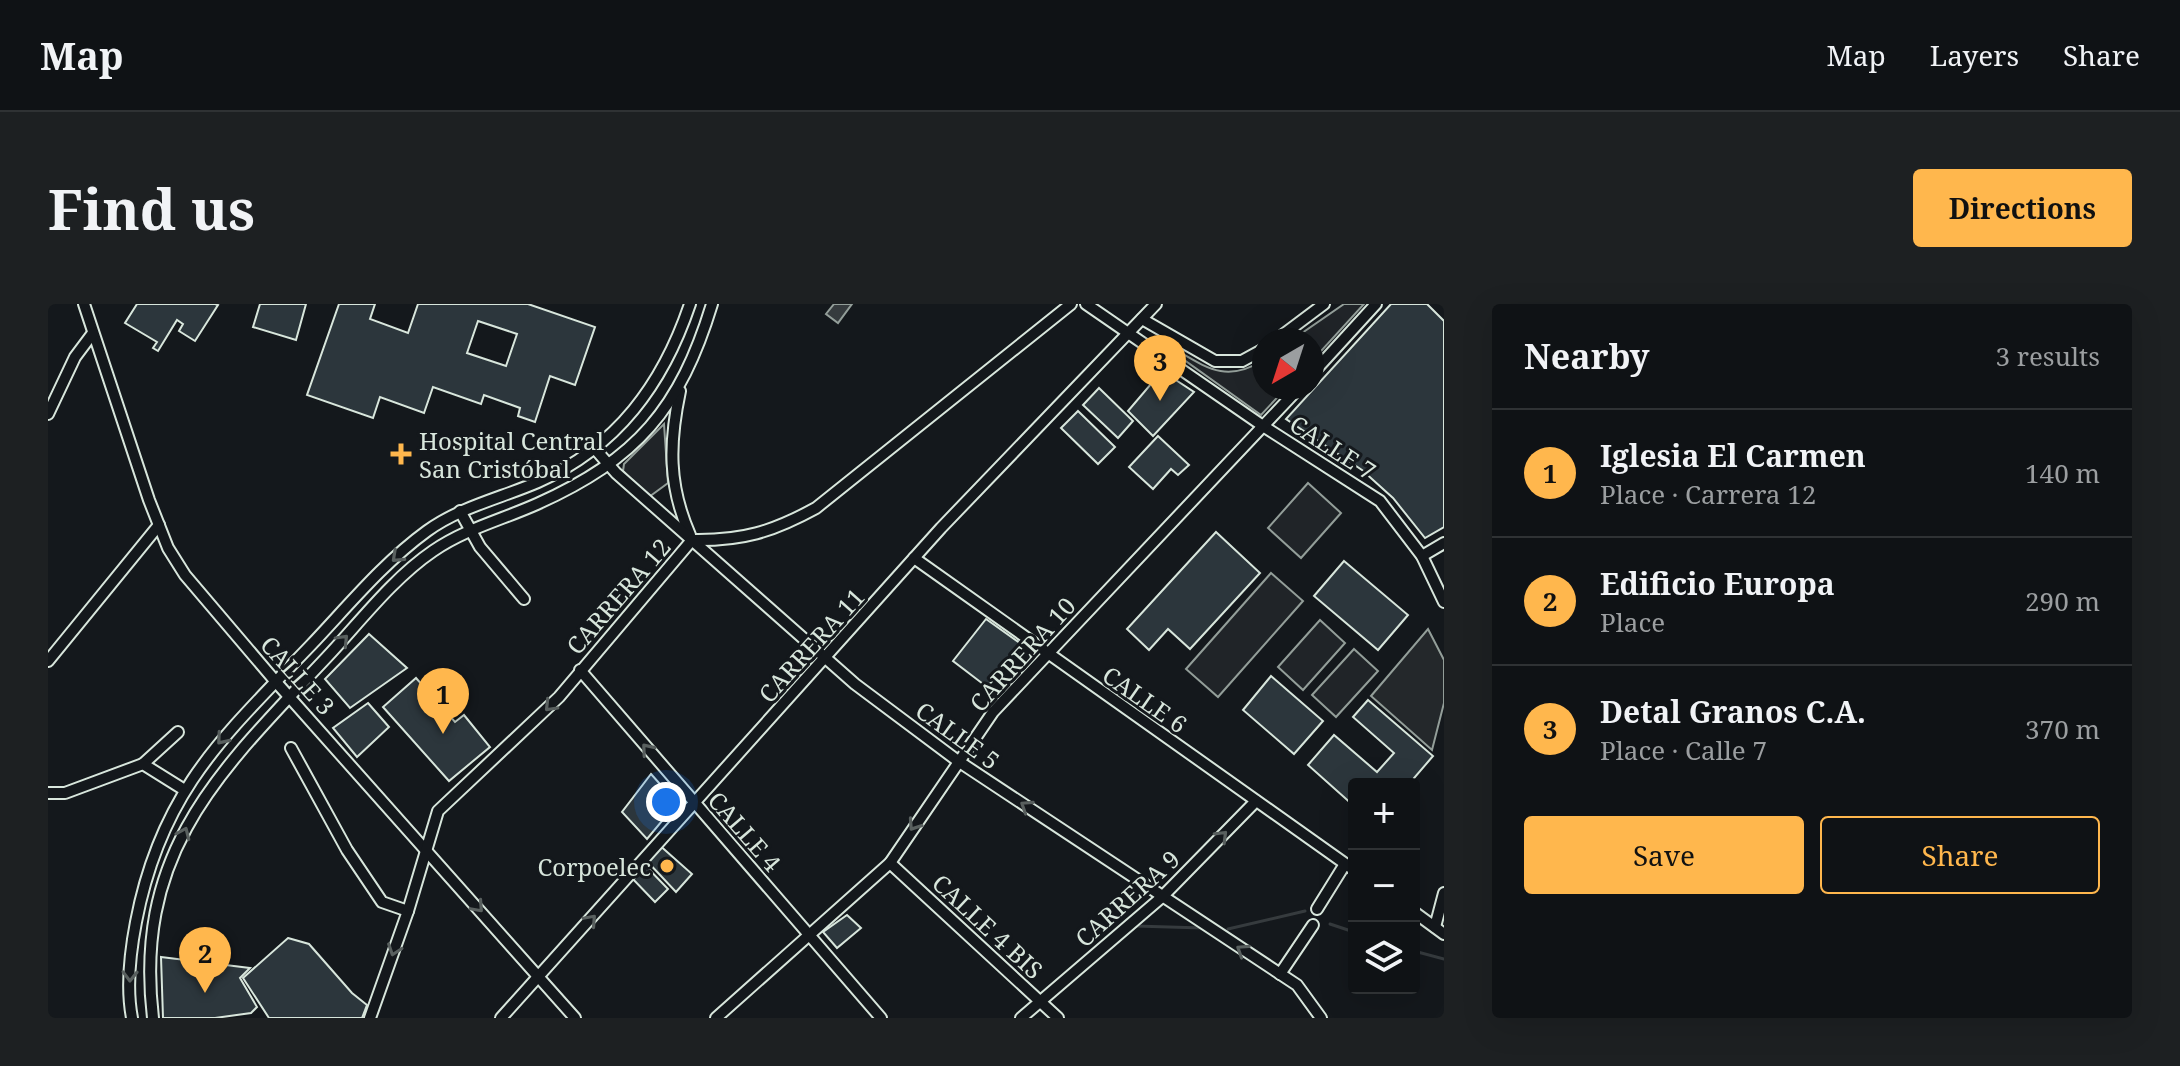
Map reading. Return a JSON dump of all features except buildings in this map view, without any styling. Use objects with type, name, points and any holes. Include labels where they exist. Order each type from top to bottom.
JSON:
[{"type":"street","name":"CALLE 3","points":[[84,304],[159,525],[168,548],[185,575],[276,682],[575,1018]]},
{"type":"street","points":[[132,1018],[131,958],[147,874],[183,789],[228,732],[399,553],[460,511],[538,482],[596,450],[626,421],[649,392],[668,359],[690,304]]},
{"type":"street","points":[[647,501],[658,506],[668,505],[674,498],[671,437],[682,382],[712,304]]},
{"type":"street","name":"CARRERA 12","points":[[370,1018],[408,911],[438,811],[520,736],[692,540],[731,541],[757,535],[816,508],[1071,304]]},
{"type":"street","name":"CALLE 7","points":[[1086,304],[1263,426],[1380,501],[1422,556],[1444,602]]},
{"type":"street","name":"CARRERA 11","points":[[501,1018],[914,558],[1156,304]]},
{"type":"street","points":[[1292,328],[1324,304]]},
{"type":"street","points":[[1324,361],[1376,304]]},
{"type":"street","points":[[1142,319],[1215,361],[1242,361],[1252,356]]},
{"type":"street","points":[[48,414],[75,357],[93,333]]},
{"type":"street","points":[[153,1018],[149,983],[151,947],[166,879],[191,817],[243,744],[428,554],[468,530],[534,505],[610,466],[657,420],[682,382]]},
{"type":"street","name":"CARRERA 10","points":[[716,1018],[890,863],[993,712],[1288,400]]},
{"type":"street","name":"CALLE 5","points":[[596,450],[647,501],[824,661],[958,761],[1297,985],[1321,1018]]},
{"type":"street","points":[[674,489],[692,540]]},
{"type":"street","points":[[460,511],[468,530],[524,599]]},
{"type":"street","points":[[48,661],[159,525]]},
{"type":"street","points":[[1422,556],[1444,543]]},
{"type":"street","name":"CALLE 6","points":[[914,558],[1348,866]]},
{"type":"street","name":"CALLE 4","points":[[580,670],[881,1018]]},
{"type":"street","points":[[48,793],[65,793],[143,764],[178,732]]},
{"type":"street","points":[[291,748],[347,850],[382,902],[408,911]]},
{"type":"street","points":[[143,764],[183,789]]},
{"type":"street","name":"CARRERA 9","points":[[1021,1018],[1162,897],[1256,801]]},
{"type":"street","name":"CALLE 4 BIS","points":[[890,863],[1058,1018]]},
{"type":"street","points":[[1317,909],[1348,870]]},
{"type":"street","points":[[147,874],[158,881],[166,879]]},
{"type":"street","points":[[1420,916],[1440,930],[1444,893]]},
{"type":"street","points":[[1280,974],[1313,925]]},
{"type":"shaded area","points":[[834,304],[852,304],[838,323],[826,314]]},
{"type":"shaded area","points":[[1344,304],[1364,304],[1324,348],[1324,328],[1309,328]]},
{"type":"shaded area","points":[[1171,347],[1216,370],[1238,371],[1252,366],[1252,400],[1275,400],[1261,415],[1169,349]]},
{"type":"shaded area","points":[[664,424],[668,483],[649,497],[623,471],[624,464]]},
{"type":"shaded area","points":[[1308,483],[1341,513],[1301,558],[1268,528]]},
{"type":"shaded area","points":[[1271,573],[1303,601],[1218,697],[1186,669]]},
{"type":"shaded area","points":[[1320,620],[1345,643],[1303,690],[1278,667]]},
{"type":"shaded area","points":[[1428,629],[1444,660],[1444,703],[1432,750],[1371,696]]},
{"type":"shaded area","points":[[1354,649],[1378,671],[1336,717],[1312,695]]},
{"type":"waterway","points":[[1228,929],[1305,911]]},
{"type":"waterway","points":[[1330,924],[1348,930]]},
{"type":"waterway","points":[[1135,926],[1203,928]]},
{"type":"waterway","points":[[1420,953],[1444,959]]},
{"type":"place","name":"Detal Granos C.A.","points":[[1160,401]]},
{"type":"place","name":"Hospital Central San Cristóbal","points":[[401,454]]},
{"type":"place","name":"Iglesia El Carmen","points":[[443,734]]},
{"type":"place","name":"Corpoelec","points":[[667,866]]},
{"type":"place","name":"Edificio Europa","points":[[205,993]]}]
